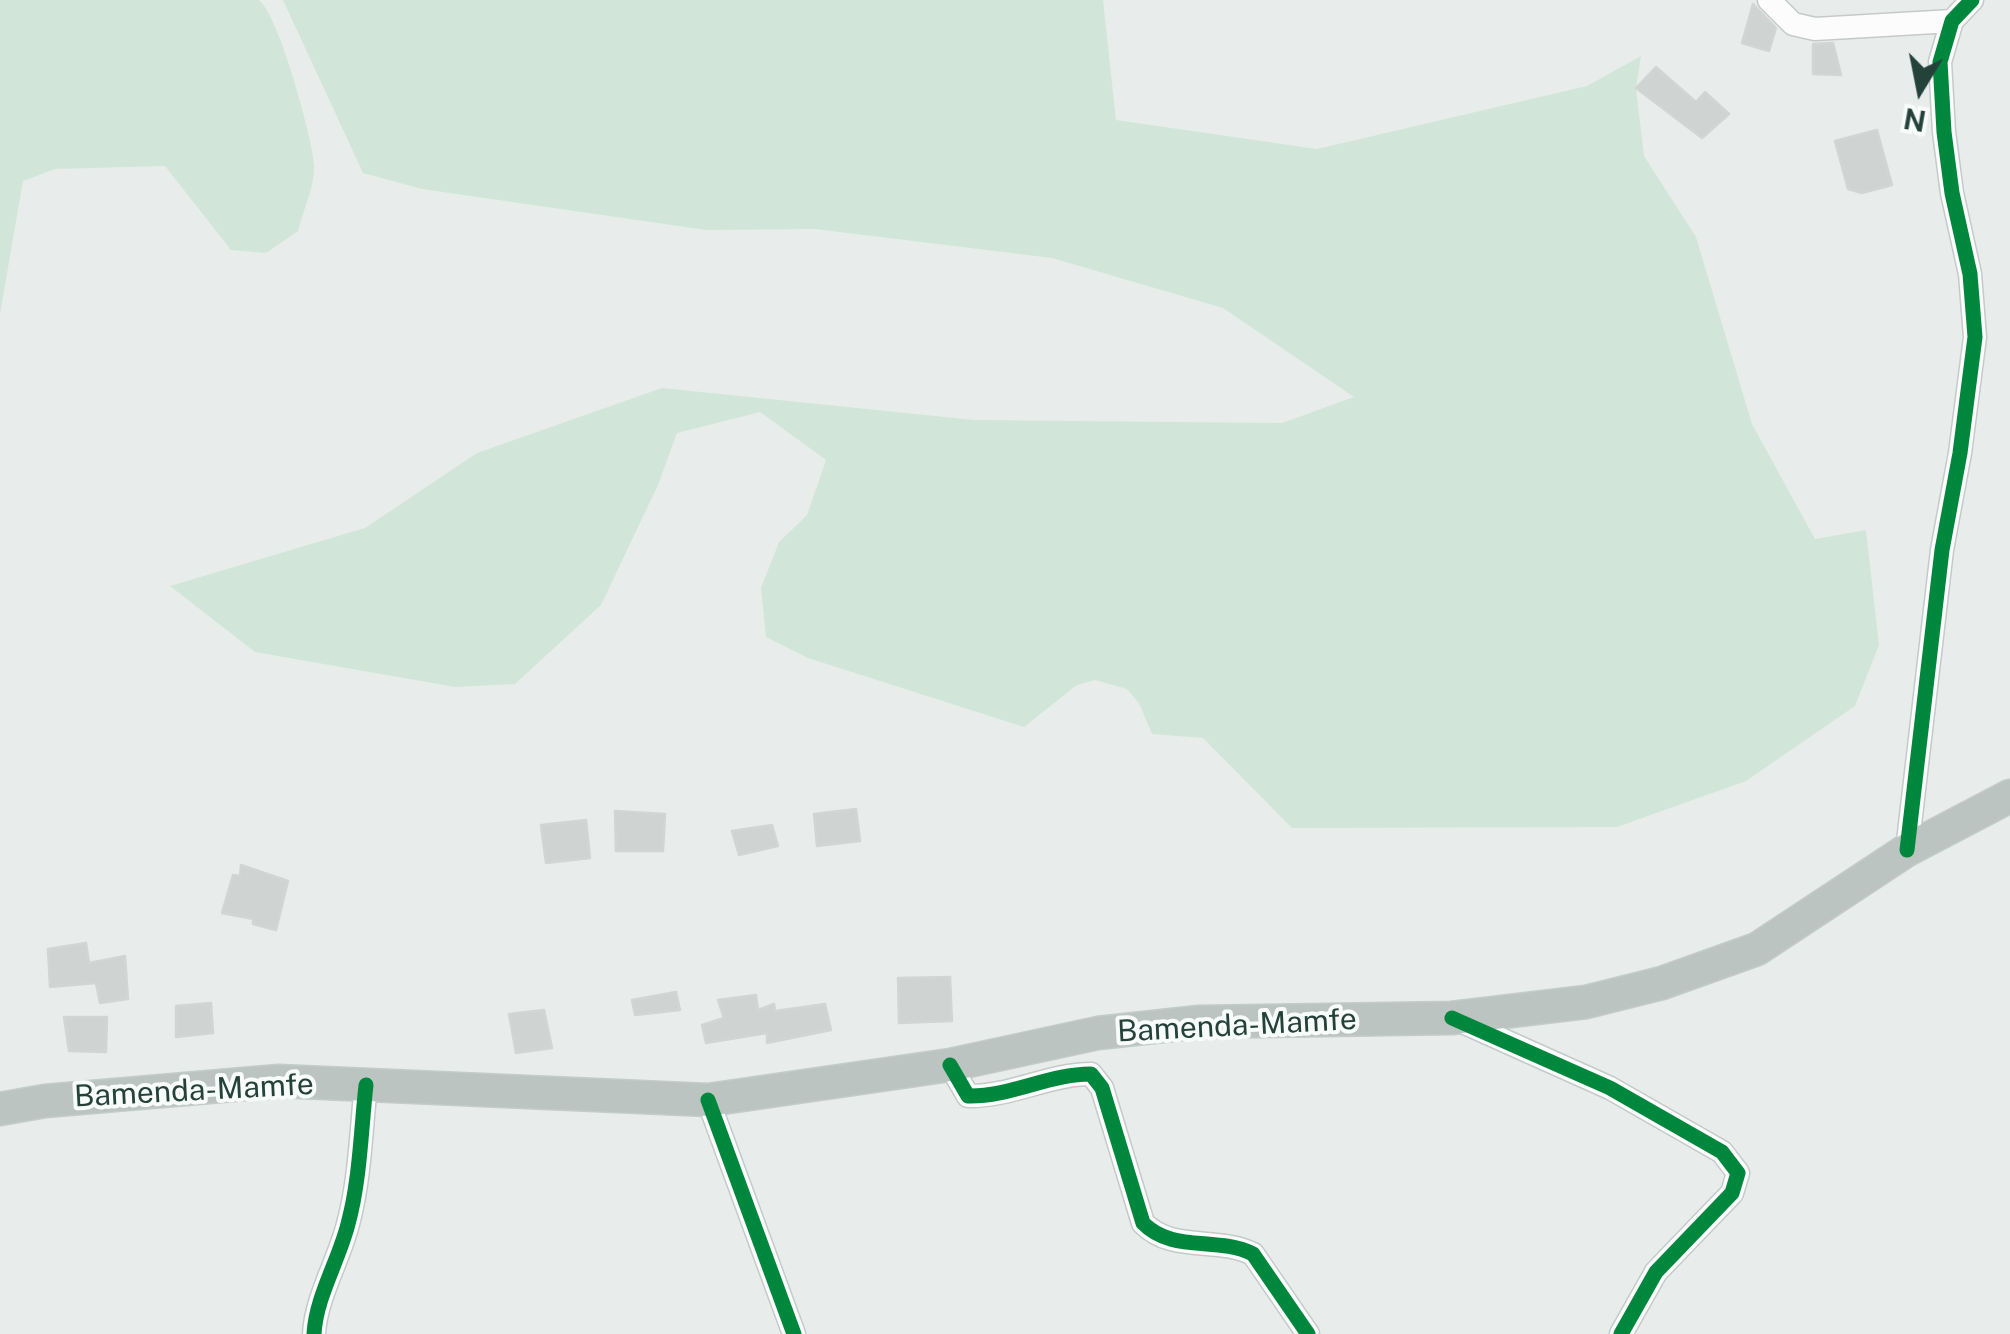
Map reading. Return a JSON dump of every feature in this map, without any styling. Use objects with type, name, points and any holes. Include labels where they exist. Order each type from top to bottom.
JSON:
[{"type":"highway","name":"Bamenda-Mamfe","points":[[0,1109],[45,1101],[279,1081],[708,1100],[950,1065],[1098,1033],[1199,1022],[1452,1018],[1586,1002],[1662,983],[1757,949],[1907,850],[2010,796]]},
{"type":"street","points":[[1769,0],[1793,24],[1815,29],[1952,20]]},
{"type":"street","points":[[1907,850],[1942,550],[1976,337],[1970,274],[1944,132],[1940,62],[1952,20],[1972,0]]},
{"type":"street","points":[[1452,1018],[1610,1088],[1722,1152],[1738,1173],[1732,1193],[1656,1272],[1620,1334]]},
{"type":"street","points":[[950,1065],[968,1096],[985,1096],[1073,1074],[1091,1074],[1102,1088],[1143,1223],[1156,1236],[1238,1247],[1252,1254],[1308,1334]]},
{"type":"street","points":[[314,1334],[315,1315],[350,1218],[366,1085]]},
{"type":"street","points":[[708,1100],[794,1334]]},
{"type":"green space","points":[[0,0],[259,0],[276,28],[312,148],[313,179],[298,231],[266,253],[231,250],[165,166],[55,169],[23,181],[0,314]]},
{"type":"green space","points":[[283,0],[1103,0],[1116,120],[1317,149],[1587,86],[1641,56],[1636,88],[1644,156],[1696,237],[1752,424],[1815,539],[1866,530],[1879,645],[1855,706],[1746,781],[1617,827],[1292,828],[1203,738],[1152,734],[1139,703],[1127,689],[1095,680],[1077,685],[1024,727],[808,658],[766,637],[761,588],[779,542],[807,515],[826,460],[760,412],[677,433],[658,485],[601,605],[515,684],[455,687],[255,652],[170,586],[365,528],[477,453],[662,388],[974,420],[1282,423],[1354,397],[1223,308],[1052,258],[815,229],[706,230],[422,189],[363,173]]},
{"type":"building","points":[[1753,4],[1776,28],[1769,51],[1742,43]]},
{"type":"building","points":[[1833,43],[1841,75],[1813,74],[1813,44]]},
{"type":"building","points":[[1656,67],[1696,102],[1705,92],[1729,114],[1702,138],[1636,88]]},
{"type":"building","points":[[1877,130],[1892,185],[1862,193],[1848,189],[1835,141]]},
{"type":"building","points":[[856,809],[860,841],[817,846],[814,814]]},
{"type":"building","points":[[615,811],[665,814],[663,851],[616,851]]},
{"type":"building","points":[[586,820],[590,858],[546,863],[541,825]]},
{"type":"building","points":[[772,825],[778,846],[739,855],[732,831]]},
{"type":"building","points":[[241,865],[288,881],[276,930],[253,924],[253,919],[222,913],[233,875],[240,876]]},
{"type":"building","points":[[86,943],[89,963],[125,956],[128,999],[100,1003],[96,983],[50,987],[48,949]]},
{"type":"building","points":[[950,977],[952,1021],[899,1023],[898,978]]},
{"type":"building","points":[[676,992],[680,1010],[635,1015],[632,1000]]},
{"type":"building","points":[[756,995],[758,1010],[774,1004],[775,1011],[825,1004],[831,1030],[767,1043],[767,1033],[706,1043],[702,1025],[724,1018],[718,1000]]},
{"type":"building","points":[[211,1003],[213,1033],[176,1037],[176,1006]]},
{"type":"building","points":[[544,1010],[552,1048],[516,1053],[509,1014]]},
{"type":"building","points":[[64,1017],[107,1017],[106,1052],[69,1051]]},
{"type":"cycle path","points":[[1907,850],[1942,550],[1975,337],[1970,274],[1952,193],[1944,132],[1940,62],[1952,21],[1972,0]]},
{"type":"cycle path","points":[[1452,1018],[1610,1088],[1722,1152],[1738,1173],[1732,1193],[1656,1272],[1621,1334]]},
{"type":"cycle path","points":[[950,1065],[968,1096],[1091,1074],[1102,1088],[1143,1223],[1167,1238],[1253,1254],[1308,1334]]},
{"type":"cycle path","points":[[314,1334],[319,1306],[352,1207],[366,1085]]},
{"type":"cycle path","points":[[708,1100],[794,1334]]}]
